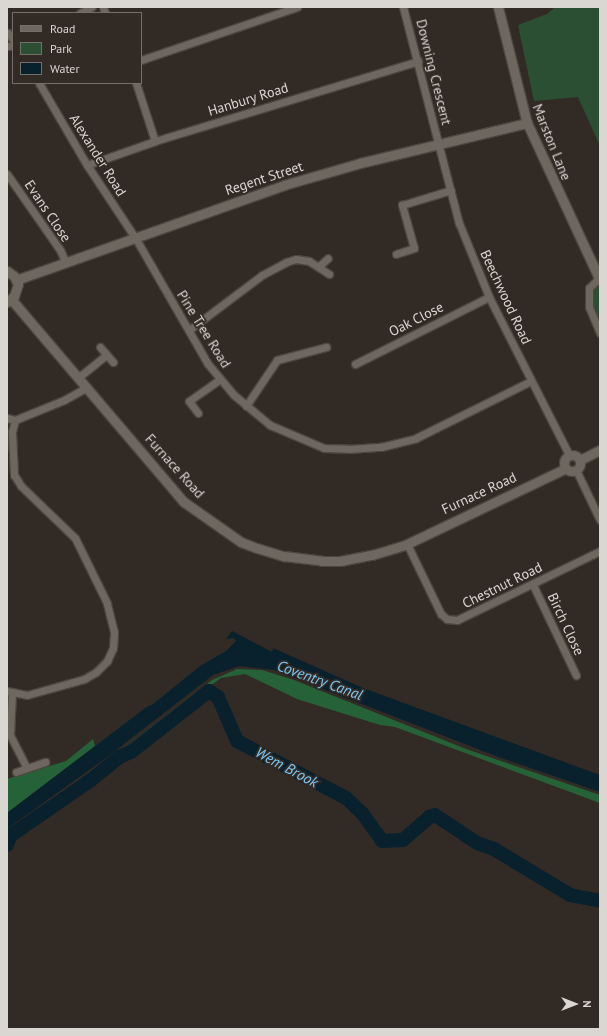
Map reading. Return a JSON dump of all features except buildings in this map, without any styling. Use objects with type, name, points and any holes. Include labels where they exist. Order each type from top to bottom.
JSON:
[{"type":"street","points":[[82,12],[92,7]]},
{"type":"street","points":[[142,60],[297,7]]},
{"type":"street","name":"Downing Crescent","points":[[403,7],[438,143]]},
{"type":"street","name":"Marston Lane","points":[[498,7],[527,123],[599,279]]},
{"type":"street","points":[[8,33],[12,39]]},
{"type":"street","name":"Hanbury Road","points":[[87,165],[155,141],[418,61]]},
{"type":"street","name":"Alexander Road","points":[[40,84],[87,165],[136,239]]},
{"type":"street","points":[[136,84],[155,141]]},
{"type":"street","name":"Regent Street","points":[[16,280],[136,239],[284,185],[438,143],[527,123]]},
{"type":"street","name":"Beechwood Road","points":[[438,143],[459,223],[489,297],[569,455]]},
{"type":"street","name":"Evans Close","points":[[7,174],[60,250],[66,263]]},
{"type":"street","points":[[396,254],[414,248],[402,205],[451,190]]},
{"type":"street","name":"Pine Tree Road","points":[[136,239],[208,364],[220,379],[246,406],[270,425],[324,448],[366,449],[416,438],[531,381]]},
{"type":"street","points":[[318,267],[328,258]]},
{"type":"street","points":[[189,330],[262,275],[286,262],[296,259],[309,261],[329,274]]},
{"type":"street","points":[[7,271],[16,280],[16,292],[9,300]]},
{"type":"street","points":[[599,279],[589,288],[589,307],[600,333]]},
{"type":"street","name":"Oak Close","points":[[355,364],[489,297]]},
{"type":"street","name":"Furnace Road","points":[[9,300],[87,386],[184,502],[241,542],[284,556],[322,561],[340,561],[372,555],[407,544],[566,468]]},
{"type":"street","points":[[100,347],[113,362]]},
{"type":"street","points":[[246,406],[277,360],[326,347]]},
{"type":"street","points":[[79,377],[106,355]]},
{"type":"street","points":[[198,413],[189,401],[220,379]]},
{"type":"street","points":[[7,418],[15,420],[64,400],[87,386]]},
{"type":"street","points":[[15,420],[12,432],[14,475],[21,486],[75,538],[107,603],[114,632],[113,648],[107,661],[96,672],[84,679],[27,695],[10,692],[10,735],[27,768]]},
{"type":"street","points":[[580,460],[600,450]]},
{"type":"street","points":[[569,455],[576,455],[580,460],[580,467],[576,470],[566,468],[564,461],[569,455]]},
{"type":"street","points":[[576,470],[600,520]]},
{"type":"street","name":"Chestnut Road","points":[[407,544],[433,600],[447,619],[457,620],[468,617],[600,551]]},
{"type":"street","name":"Birch Close","points":[[533,584],[576,675]]},
{"type":"street","points":[[16,772],[46,762]]},
{"type":"green space","points":[[555,7],[600,7],[600,146],[578,97],[534,101],[518,25],[547,14]]},
{"type":"green space","points":[[599,285],[600,322],[593,306],[592,290]]},
{"type":"green space","points":[[237,669],[262,670],[294,680],[466,749],[600,795],[600,803],[395,727],[380,725],[297,699],[245,674],[221,678],[118,753],[212,680]]},
{"type":"green space","points":[[93,739],[95,746],[7,813],[7,779],[66,761]]},
{"type":"water","name":"Coventry Canal","points":[[232,631],[272,652],[273,648],[363,688],[600,775],[600,792],[501,758],[274,670],[239,666],[213,675],[106,758],[7,829],[7,813],[148,706],[152,705],[200,666],[226,651],[236,641],[234,638],[226,639]]},
{"type":"waterway","name":"Wem Brook","points":[[7,845],[10,836],[91,780],[119,757],[131,752],[209,691],[218,697],[237,741],[346,798],[362,813],[382,841],[403,840],[429,817],[435,815],[477,843],[494,849],[570,895],[600,901]]}]
